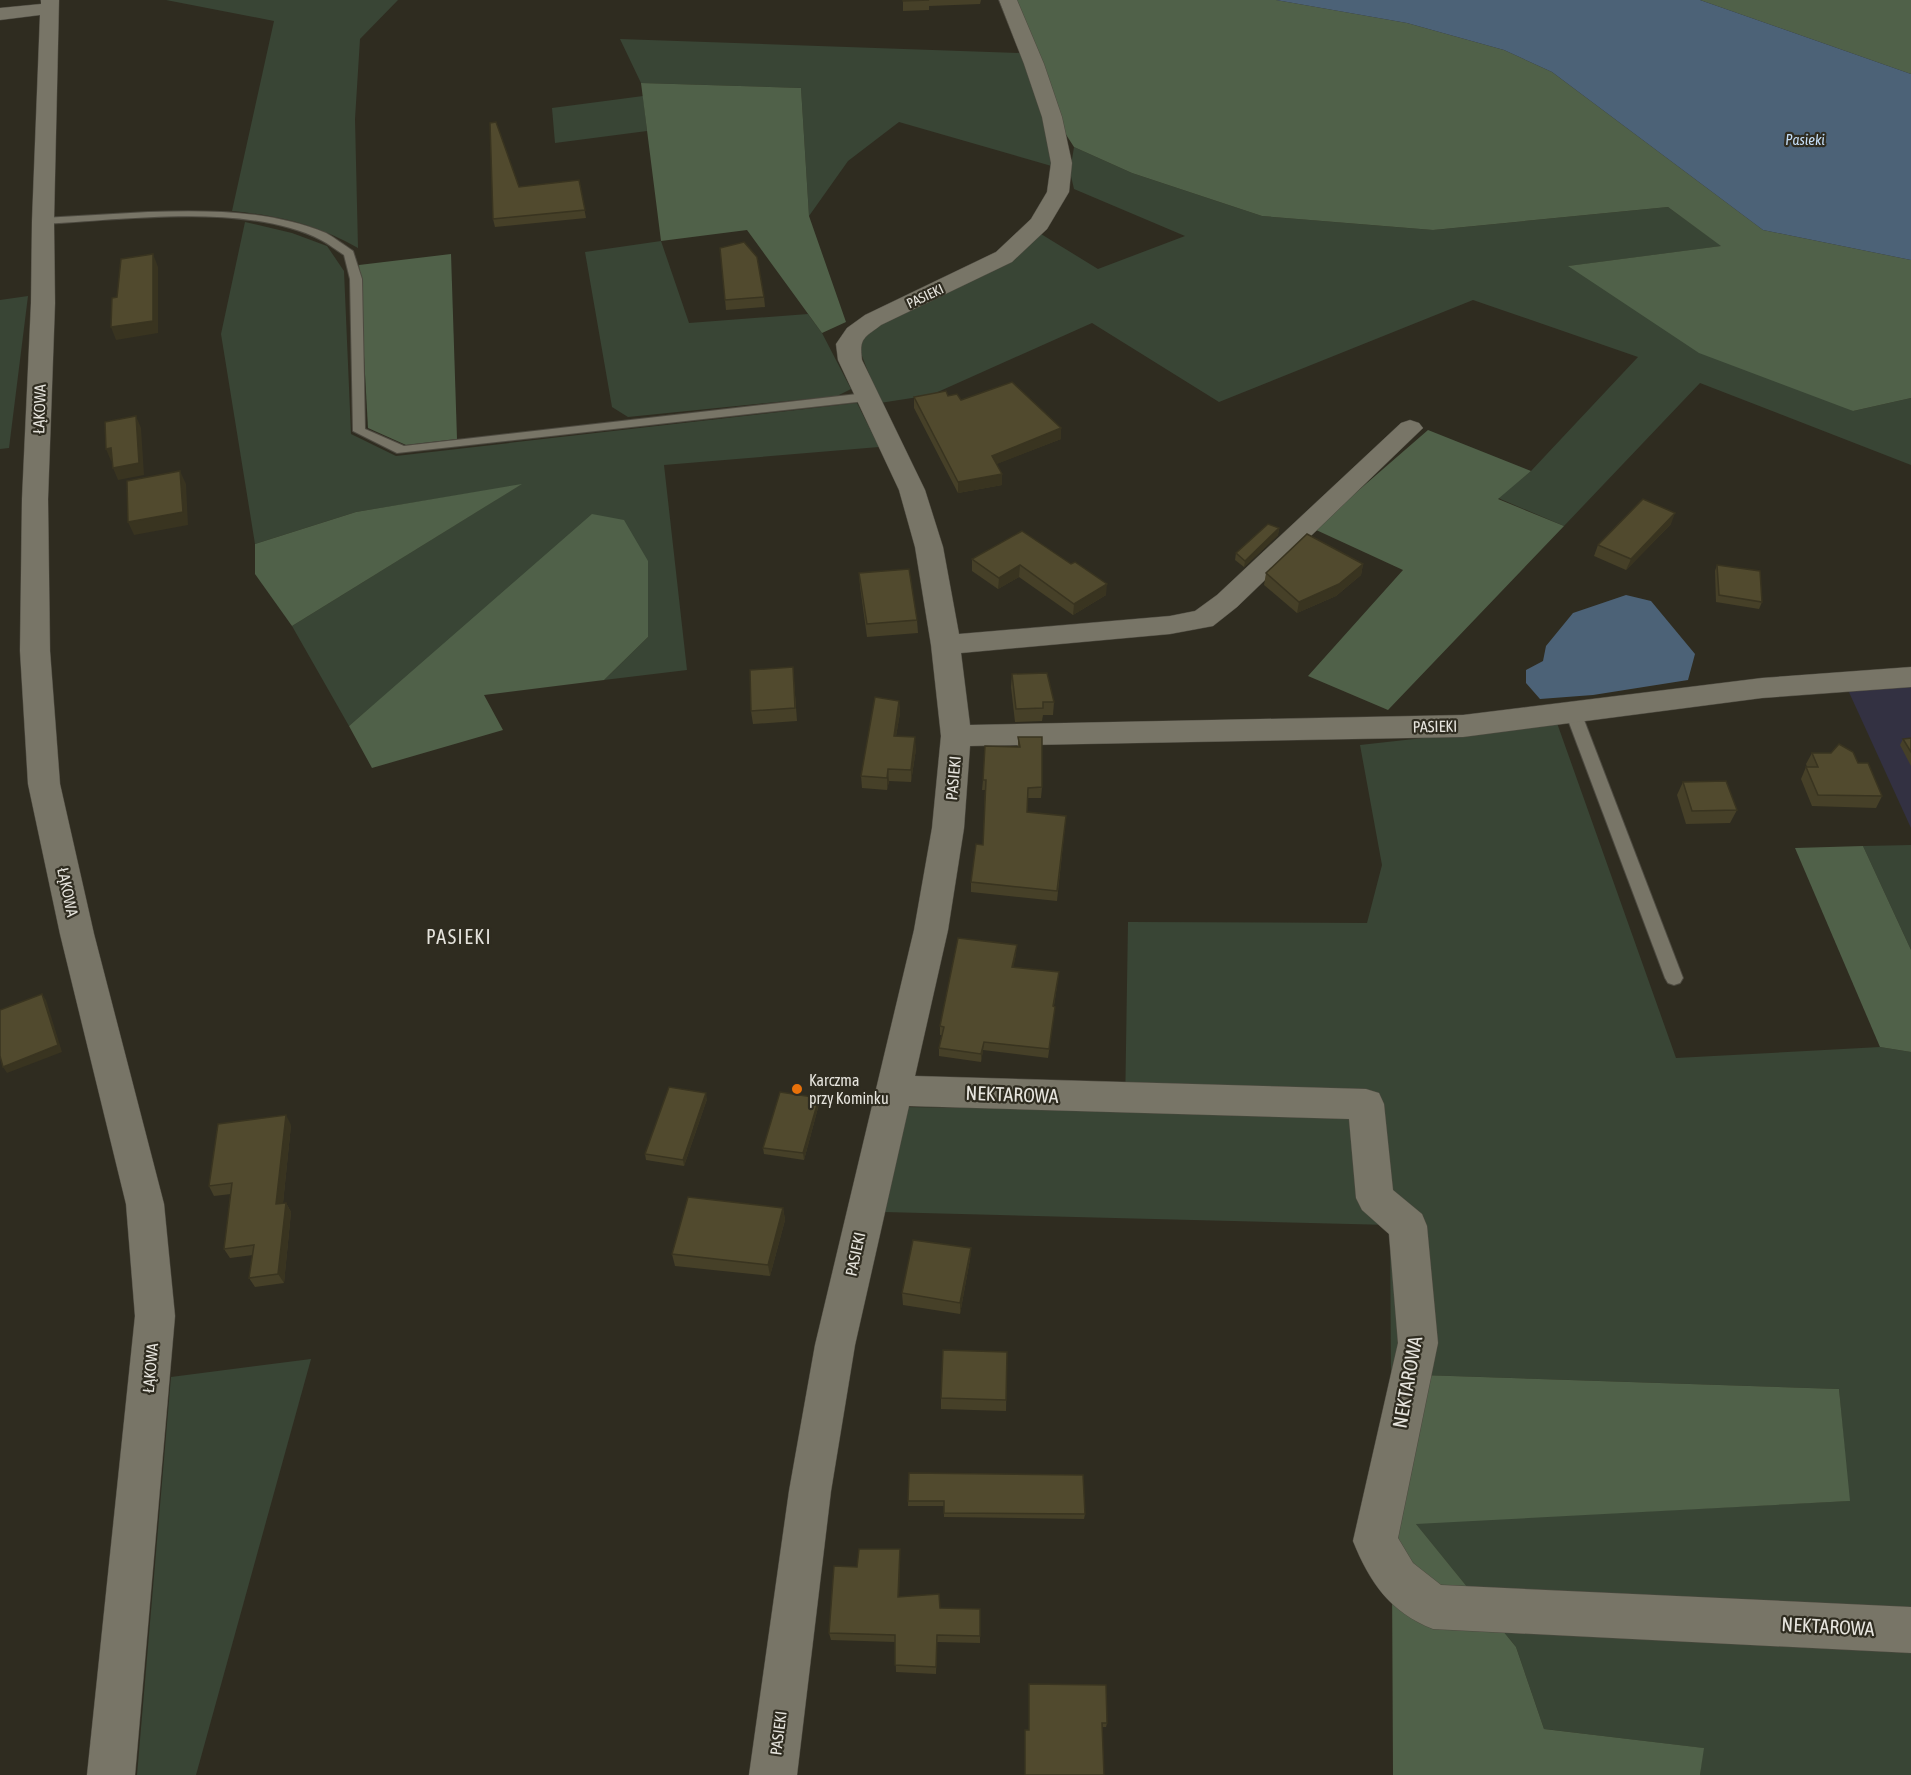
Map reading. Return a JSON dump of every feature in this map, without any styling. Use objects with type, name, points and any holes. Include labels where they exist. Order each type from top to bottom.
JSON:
[{"type":"street","name":"PASIEKI","points":[[773,1775],[810,1491],[835,1345],[931,930],[948,828],[956,736],[946,645],[929,547],[912,490],[866,397],[850,360],[848,345],[855,333],[873,320],[1004,257],[1036,228],[1056,195],[1061,180],[1061,166],[1053,124],[1029,50],[1008,0]]},
{"type":"street","points":[[0,14],[50,4]]},
{"type":"street","name":"ŁĄKOWA","points":[[50,4],[43,221],[43,303],[35,499],[35,651],[44,784],[77,934],[145,1204],[154,1316],[111,1775]]},
{"type":"street","points":[[946,645],[1170,625],[1203,619],[1227,601],[1410,428]]},
{"type":"street","name":"PASIEKI","points":[[956,736],[1463,726],[1762,688],[1911,677]]},
{"type":"street","name":"NEKTAROWA","points":[[893,1090],[1366,1104],[1375,1198],[1408,1226],[1418,1343],[1375,1541],[1397,1580],[1433,1607],[1911,1630]]},
{"type":"lane","points":[[43,221],[209,214],[264,219],[322,236],[349,253],[356,279],[359,431],[402,450],[866,397]]},
{"type":"lane","points":[[1573,712],[1674,978]]},
{"type":"shaded area","points":[[1911,671],[1911,828],[1848,690]]},
{"type":"green space","points":[[166,0],[398,0],[360,39],[355,119],[358,248],[297,222],[232,211],[274,21]]},
{"type":"green space","points":[[1016,0],[1276,0],[1407,23],[1504,50],[1552,72],[1763,230],[1911,260],[1911,398],[1853,411],[1699,353],[1568,266],[1721,246],[1668,207],[1433,230],[1262,216],[1132,173],[1074,147],[1065,133]]},
{"type":"green space","points":[[1700,0],[1911,0],[1911,74]]},
{"type":"green space","points":[[620,39],[1020,53],[1046,124],[1055,167],[899,122],[848,161],[809,216],[801,88],[641,83]]},
{"type":"green space","points":[[641,83],[801,88],[809,216],[846,322],[822,333],[747,230],[661,241]]},
{"type":"green space","points":[[643,96],[647,131],[555,143],[552,108]]},
{"type":"green space","points":[[1074,147],[1132,173],[1262,216],[1433,230],[1668,207],[1722,246],[1569,266],[1853,411],[1911,398],[1911,465],[1700,383],[1564,526],[1498,498],[1531,471],[1638,357],[1473,300],[1219,402],[1092,323],[931,395],[880,403],[857,343],[876,325],[1041,234],[1098,269],[1185,236],[1074,189],[1070,172]]},
{"type":"green space","points":[[245,222],[292,233],[327,246],[344,271],[351,434],[396,456],[857,403],[879,447],[664,465],[687,670],[604,680],[648,637],[444,645],[349,726],[292,626],[520,485],[356,512],[255,544],[221,334]]},
{"type":"green space","points":[[661,241],[689,323],[808,314],[822,333],[851,389],[837,396],[628,417],[612,407],[585,252]]},
{"type":"green space","points":[[451,254],[457,439],[406,445],[368,428],[359,265]]},
{"type":"green space","points":[[28,296],[9,448],[0,449],[0,300]]},
{"type":"green space","points":[[1428,430],[1531,471],[1498,499],[1564,526],[1388,710],[1308,676],[1403,570],[1314,529]]},
{"type":"green space","points":[[522,484],[292,626],[255,574],[255,544],[356,512]]},
{"type":"green space","points":[[592,514],[624,520],[648,561],[648,637],[604,680],[484,695],[503,730],[372,768],[349,726]]},
{"type":"green space","points":[[1557,723],[1676,1058],[1880,1047],[1911,1052],[1911,1775],[1700,1775],[1703,1748],[1544,1729],[1516,1647],[1415,1523],[1849,1501],[1839,1389],[1391,1374],[1390,1225],[884,1212],[902,1107],[1125,1110],[1128,922],[1367,923],[1382,865],[1360,745]]},
{"type":"green space","points":[[1911,845],[1911,950],[1863,846]]},
{"type":"green space","points":[[1863,846],[1911,950],[1911,1052],[1880,1047],[1795,848]]},
{"type":"green space","points":[[311,1359],[196,1775],[137,1775],[171,1377]]},
{"type":"green space","points":[[1391,1374],[1839,1389],[1850,1501],[1416,1524],[1516,1647],[1544,1729],[1704,1748],[1700,1775],[1393,1775]]},
{"type":"water","name":"Pasieki","points":[[1276,0],[1700,0],[1911,74],[1911,260],[1763,230],[1552,72],[1504,50],[1407,23]]},
{"type":"water","points":[[1626,595],[1651,601],[1695,654],[1688,680],[1593,695],[1540,699],[1526,683],[1526,670],[1543,661],[1546,646],[1573,613]]},
{"type":"building","points":[[496,122],[519,187],[579,180],[585,210],[493,219],[490,123]]},
{"type":"building","points":[[744,242],[757,257],[764,297],[725,300],[720,248]]},
{"type":"building","points":[[153,254],[153,321],[111,327],[112,298],[117,297],[121,259]]},
{"type":"building","points":[[1012,382],[1061,428],[992,456],[1002,474],[958,482],[914,397],[946,391],[948,396],[957,394],[961,400]]},
{"type":"building","points":[[136,416],[139,463],[113,468],[111,448],[106,449],[105,422]]},
{"type":"building","points":[[180,471],[183,512],[128,522],[127,481]]},
{"type":"building","points":[[1643,499],[1675,513],[1631,559],[1598,545]]},
{"type":"building","points":[[1268,524],[1279,528],[1245,561],[1236,553]]},
{"type":"building","points":[[1022,531],[1071,564],[1075,562],[1107,584],[1074,604],[1020,565],[999,578],[972,559]]},
{"type":"building","points":[[1307,534],[1363,564],[1339,584],[1299,602],[1266,573]]},
{"type":"building","points":[[1717,565],[1760,571],[1762,602],[1719,595]]},
{"type":"building","points":[[909,569],[917,620],[867,624],[859,573]]},
{"type":"building","points":[[793,667],[795,708],[751,711],[750,670]]},
{"type":"building","points":[[1047,673],[1054,702],[1043,702],[1043,708],[1016,709],[1012,674]]},
{"type":"building","points":[[875,697],[899,701],[894,736],[915,737],[911,770],[888,769],[887,778],[861,776]]},
{"type":"building","points":[[1018,737],[1042,737],[1042,787],[1028,788],[1027,812],[1066,816],[1057,891],[971,882],[976,844],[983,845],[985,746],[1020,747]]},
{"type":"building","points":[[1911,738],[1911,752],[1903,739]]},
{"type":"building","points":[[1839,744],[1853,752],[1858,763],[1868,763],[1882,796],[1818,795],[1806,767],[1818,767],[1812,753],[1831,753]]},
{"type":"building","points":[[1726,781],[1737,810],[1692,811],[1683,782]]},
{"type":"building","points":[[958,938],[1017,945],[1012,967],[1059,972],[1049,1049],[984,1042],[981,1054],[939,1048],[944,1027],[940,1026]]},
{"type":"building","points":[[42,994],[58,1045],[3,1067],[0,1056],[0,1010]]},
{"type":"building","points":[[669,1087],[706,1093],[683,1160],[645,1154]]},
{"type":"building","points":[[780,1092],[819,1098],[803,1153],[763,1148]]},
{"type":"building","points":[[286,1115],[276,1204],[286,1203],[278,1274],[249,1278],[254,1245],[224,1249],[232,1183],[209,1186],[218,1124]]},
{"type":"building","points":[[688,1197],[783,1208],[768,1265],[672,1254]]},
{"type":"building","points":[[913,1240],[971,1248],[960,1303],[902,1293]]},
{"type":"building","points":[[943,1350],[1007,1352],[1006,1400],[941,1398]]},
{"type":"building","points":[[909,1473],[1083,1475],[1085,1514],[944,1513],[944,1501],[908,1501]]},
{"type":"building","points":[[859,1549],[900,1549],[898,1597],[939,1594],[940,1608],[980,1609],[980,1636],[937,1635],[936,1667],[895,1665],[895,1635],[829,1633],[834,1566],[857,1567]]},
{"type":"building","points":[[1029,1684],[1106,1685],[1107,1723],[1102,1723],[1104,1775],[1025,1775],[1025,1730],[1029,1730]]},
{"type":"place","name":"Karczma przy Kominku","points":[[797,1089]]},
{"type":"district","name":"PASIEKI","points":[[459,936]]}]
